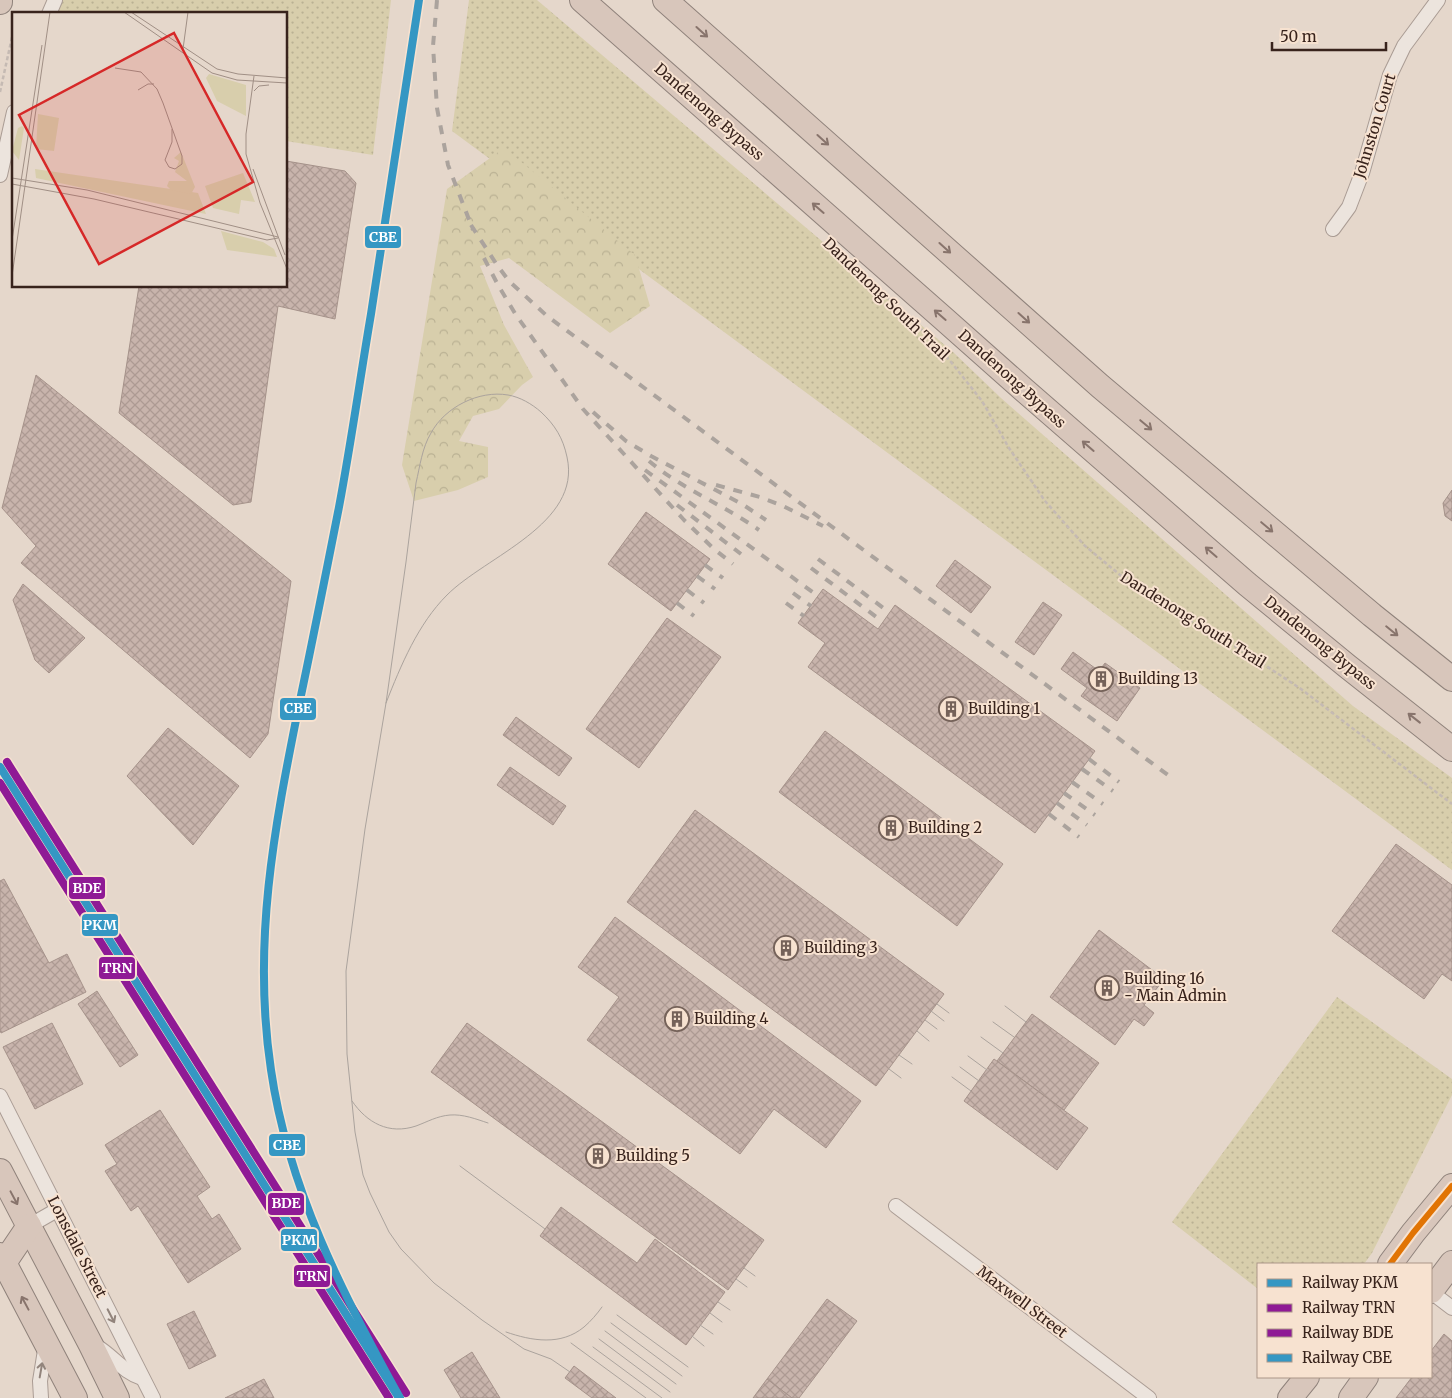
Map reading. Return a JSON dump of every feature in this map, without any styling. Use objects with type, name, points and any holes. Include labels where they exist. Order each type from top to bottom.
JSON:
[{"type":"highway","name":"Dandenong Bypass","points":[[582,0],[1240,578],[1452,749]]},
{"type":"highway","points":[[665,0],[1100,386],[1342,590],[1452,679]]},
{"type":"highway","points":[[0,1171],[117,1398]]},
{"type":"highway","points":[[1393,1263],[1413,1233],[1452,1186]]},
{"type":"highway","points":[[29,1226],[1,1254],[76,1398]]},
{"type":"highway","points":[[1432,1290],[1452,1263]]},
{"type":"highway","points":[[1290,1398],[1306,1378]]},
{"type":"highway","points":[[1350,1398],[1365,1378]]},
{"type":"street","points":[[50,12],[55,0]]},
{"type":"street","name":"Johnston Court","points":[[1332,229],[1348,207],[1362,173],[1390,75],[1404,46],[1438,0]]},
{"type":"street","points":[[0,175],[12,121]]},
{"type":"street","name":"Lonsdale Street","points":[[0,1096],[152,1398]]},
{"type":"street","name":"Maxwell Street","points":[[896,1206],[1149,1398]]},
{"type":"street","points":[[29,1226],[57,1210]]},
{"type":"street","points":[[1432,1292],[1452,1308]]},
{"type":"street","points":[[41,1398],[40,1381],[47,1343]]},
{"type":"street","points":[[91,1345],[100,1349],[132,1374],[142,1378]]},
{"type":"path","points":[[0,92],[12,37]]},
{"type":"path","name":"Dandenong South Trail","points":[[863,275],[920,328],[951,362],[982,401],[1009,448],[1045,501],[1084,545],[1125,579],[1166,607],[1245,652],[1301,689],[1452,804]]},
{"type":"green space","points":[[51,0],[391,0],[373,155],[288,141],[288,12],[50,12]]},
{"type":"green space","points":[[469,0],[537,0],[953,352],[1001,398],[1353,706],[1452,778],[1452,870],[452,131]]},
{"type":"green space","points":[[504,148],[635,255],[650,306],[610,333],[509,258],[480,266],[504,325],[533,377],[522,385],[499,409],[473,416],[459,441],[488,447],[488,477],[458,490],[414,501],[402,465],[447,189]]},
{"type":"green space","points":[[1337,997],[1452,1079],[1452,1095],[1372,1253],[1365,1263],[1257,1263],[1257,1288],[1172,1222]]},
{"type":"building","points":[[288,161],[345,171],[356,183],[335,319],[278,306],[251,502],[233,505],[119,413],[139,288],[288,288]]},
{"type":"building","points":[[36,375],[291,581],[268,734],[250,758],[21,563],[36,546],[2,508]]},
{"type":"building","points":[[1452,490],[1452,521],[1445,516],[1443,503]]},
{"type":"building","points":[[646,512],[710,559],[671,611],[608,564]]},
{"type":"building","points":[[955,560],[991,587],[971,613],[936,586]]},
{"type":"building","points":[[23,584],[85,638],[49,673],[35,660],[13,600]]},
{"type":"building","name":"Building 1","points":[[823,589],[878,629],[895,605],[1095,751],[1035,833],[808,667],[825,643],[798,623]]},
{"type":"building","points":[[1043,602],[1062,615],[1034,655],[1015,642]]},
{"type":"building","points":[[667,618],[721,657],[639,768],[586,729]]},
{"type":"building","name":"Building 13","points":[[1073,652],[1099,671],[1105,663],[1140,688],[1117,721],[1081,696],[1087,688],[1061,669]]},
{"type":"building","points":[[516,717],[572,758],[559,776],[503,735]]},
{"type":"building","points":[[168,728],[239,786],[193,845],[127,776]]},
{"type":"building","name":"Building 2","points":[[825,731],[1003,864],[957,926],[779,792]]},
{"type":"building","points":[[510,767],[566,806],[553,825],[497,785]]},
{"type":"building","name":"Building 3","points":[[695,810],[944,994],[876,1086],[627,902]]},
{"type":"building","points":[[1396,844],[1452,885],[1452,981],[1442,974],[1424,999],[1332,931]]},
{"type":"building","points":[[4,879],[49,963],[67,954],[86,992],[1,1033],[0,881]]},
{"type":"building","name":"Building 4","points":[[615,917],[861,1101],[826,1148],[774,1109],[740,1154],[587,1040],[619,997],[578,967]]},
{"type":"building","name":"Building 16 - Main Admin","points":[[1099,930],[1164,979],[1144,1005],[1154,1013],[1144,1026],[1134,1019],[1115,1045],[1050,997]]},
{"type":"building","points":[[97,991],[138,1055],[120,1067],[78,1004]]},
{"type":"building","points":[[1032,1014],[1099,1063],[1064,1110],[997,1061]]},
{"type":"building","points":[[52,1023],[83,1084],[35,1109],[3,1047]]},
{"type":"building","name":"Building 5","points":[[467,1023],[764,1240],[728,1290],[431,1072]]},
{"type":"building","points":[[994,1059],[1088,1128],[1057,1170],[964,1101]]},
{"type":"building","points":[[160,1110],[210,1187],[197,1196],[212,1219],[219,1214],[241,1249],[188,1283],[138,1206],[131,1211],[105,1171],[117,1164],[105,1145]]},
{"type":"building","points":[[561,1207],[637,1263],[655,1239],[725,1292],[686,1345],[540,1236]]},
{"type":"building","points":[[827,1299],[857,1321],[799,1398],[792,1398],[767,1379]]},
{"type":"building","points":[[194,1311],[216,1356],[189,1369],[167,1324]]},
{"type":"building","points":[[1444,1334],[1452,1341],[1452,1398],[1396,1398],[1411,1378],[1432,1378],[1432,1350]]},
{"type":"building","points":[[472,1352],[500,1398],[461,1398],[444,1370]]},
{"type":"building","points":[[574,1366],[616,1398],[592,1398],[565,1378]]},
{"type":"building","points":[[264,1379],[274,1398],[225,1398]]},
{"type":"building","points":[[767,1379],[792,1398],[753,1398]]},
{"type":"tram line","points":[[386,703],[411,646],[437,606],[464,581],[506,552],[546,520],[560,501],[568,481],[567,457],[563,444],[558,432],[546,417],[534,406],[521,399],[497,394],[486,395],[464,402],[445,415],[437,424],[425,445],[416,483],[386,703],[365,829],[346,971],[347,1054],[355,1132],[363,1175],[389,1232],[401,1249],[434,1283],[524,1349],[551,1359],[570,1372]]},
{"type":"tram line","points":[[937,1004],[949,1013]]},
{"type":"tram line","points":[[1005,1006],[1026,1022]]},
{"type":"tram line","points":[[931,1011],[944,1021]]},
{"type":"tram line","points":[[925,1020],[937,1029]]},
{"type":"tram line","points":[[993,1022],[1014,1037]]},
{"type":"tram line","points":[[917,1031],[929,1041]]},
{"type":"tram line","points":[[981,1037],[1003,1053]]},
{"type":"tram line","points":[[899,1055],[912,1064]]},
{"type":"tram line","points":[[968,1056],[987,1070]]},
{"type":"tram line","points":[[960,1067],[979,1081]]},
{"type":"tram line","points":[[889,1069],[901,1078]]},
{"type":"tram line","points":[[952,1077],[971,1091]]},
{"type":"tram line","points":[[352,1101],[372,1121],[388,1128],[397,1129],[416,1126],[450,1115],[465,1116],[488,1123]]},
{"type":"tram line","points":[[460,1166],[545,1229]]},
{"type":"tram line","points":[[744,1268],[755,1276]]},
{"type":"tram line","points":[[736,1279],[747,1287]]},
{"type":"tram line","points":[[718,1302],[730,1310]]},
{"type":"tram line","points":[[506,1332],[526,1338],[546,1340],[566,1337],[584,1327],[602,1307]]},
{"type":"tram line","points":[[710,1313],[722,1322]]},
{"type":"tram line","points":[[617,1315],[688,1367]]},
{"type":"tram line","points":[[611,1323],[682,1376]]},
{"type":"tram line","points":[[700,1325],[713,1334]]},
{"type":"tram line","points":[[605,1331],[676,1384]]},
{"type":"tram line","points":[[692,1336],[704,1346]]},
{"type":"tram line","points":[[599,1339],[670,1392]]},
{"type":"tram line","points":[[571,1343],[646,1398]]},
{"type":"tram line","points":[[593,1347],[662,1398]]},
{"type":"railway","points":[[437,0],[433,46],[437,108],[448,165],[473,230]]},
{"type":"railway","points":[[471,225],[509,281],[547,316],[1172,778]]},
{"type":"railway","points":[[484,258],[516,315],[583,409],[684,520],[714,549],[733,564]]},
{"type":"railway","points":[[593,412],[626,441],[742,504],[766,520]]},
{"type":"railway","points":[[649,461],[689,489],[759,530]]},
{"type":"railway","points":[[645,470],[818,596]]},
{"type":"railway","points":[[716,485],[760,497],[823,526]]},
{"type":"railway","points":[[677,505],[741,554]]},
{"type":"railway","points":[[818,559],[890,613]]},
{"type":"railway","points":[[705,565],[723,578]]},
{"type":"railway","points":[[811,568],[883,622]]},
{"type":"railway","points":[[697,576],[715,589]]},
{"type":"railway","points":[[687,590],[704,603]]},
{"type":"railway","points":[[793,593],[811,606]]},
{"type":"railway","points":[[677,603],[694,616]]},
{"type":"railway","points":[[786,603],[804,616]]},
{"type":"railway","points":[[1089,759],[1119,782]]},
{"type":"railway","points":[[1082,769],[1113,791]]},
{"type":"railway","points":[[1072,782],[1103,804]]},
{"type":"railway","points":[[1064,793],[1095,815]]},
{"type":"railway","points":[[1057,803],[1087,825]]},
{"type":"railway","points":[[1049,814],[1079,837]]},
{"type":"rail line","name":"CBE","points":[[400,1398],[358,1320],[320,1240],[290,1157],[279,1114],[271,1070],[264,977],[268,887],[281,797],[348,459],[419,0]]},
{"type":"rail line","name":"BDE","points":[[7,762],[406,1393]]},
{"type":"rail line","name":"PKM","points":[[0,767],[399,1398]]},
{"type":"rail line","name":"TRN","points":[[0,783],[389,1398]]},
{"type":"transit line","points":[[1391,1263],[1452,1186]]},
{"type":"place","name":"Building 13","points":[[1101,679]]},
{"type":"place","name":"Building 1","points":[[951,709]]},
{"type":"place","name":"Building 2","points":[[891,828]]},
{"type":"place","name":"Building 3","points":[[786,948]]},
{"type":"place","name":"Building 16 - Main Admin","points":[[1107,988]]},
{"type":"place","name":"Building 4","points":[[677,1019]]},
{"type":"place","name":"Building 5","points":[[598,1156]]}]
